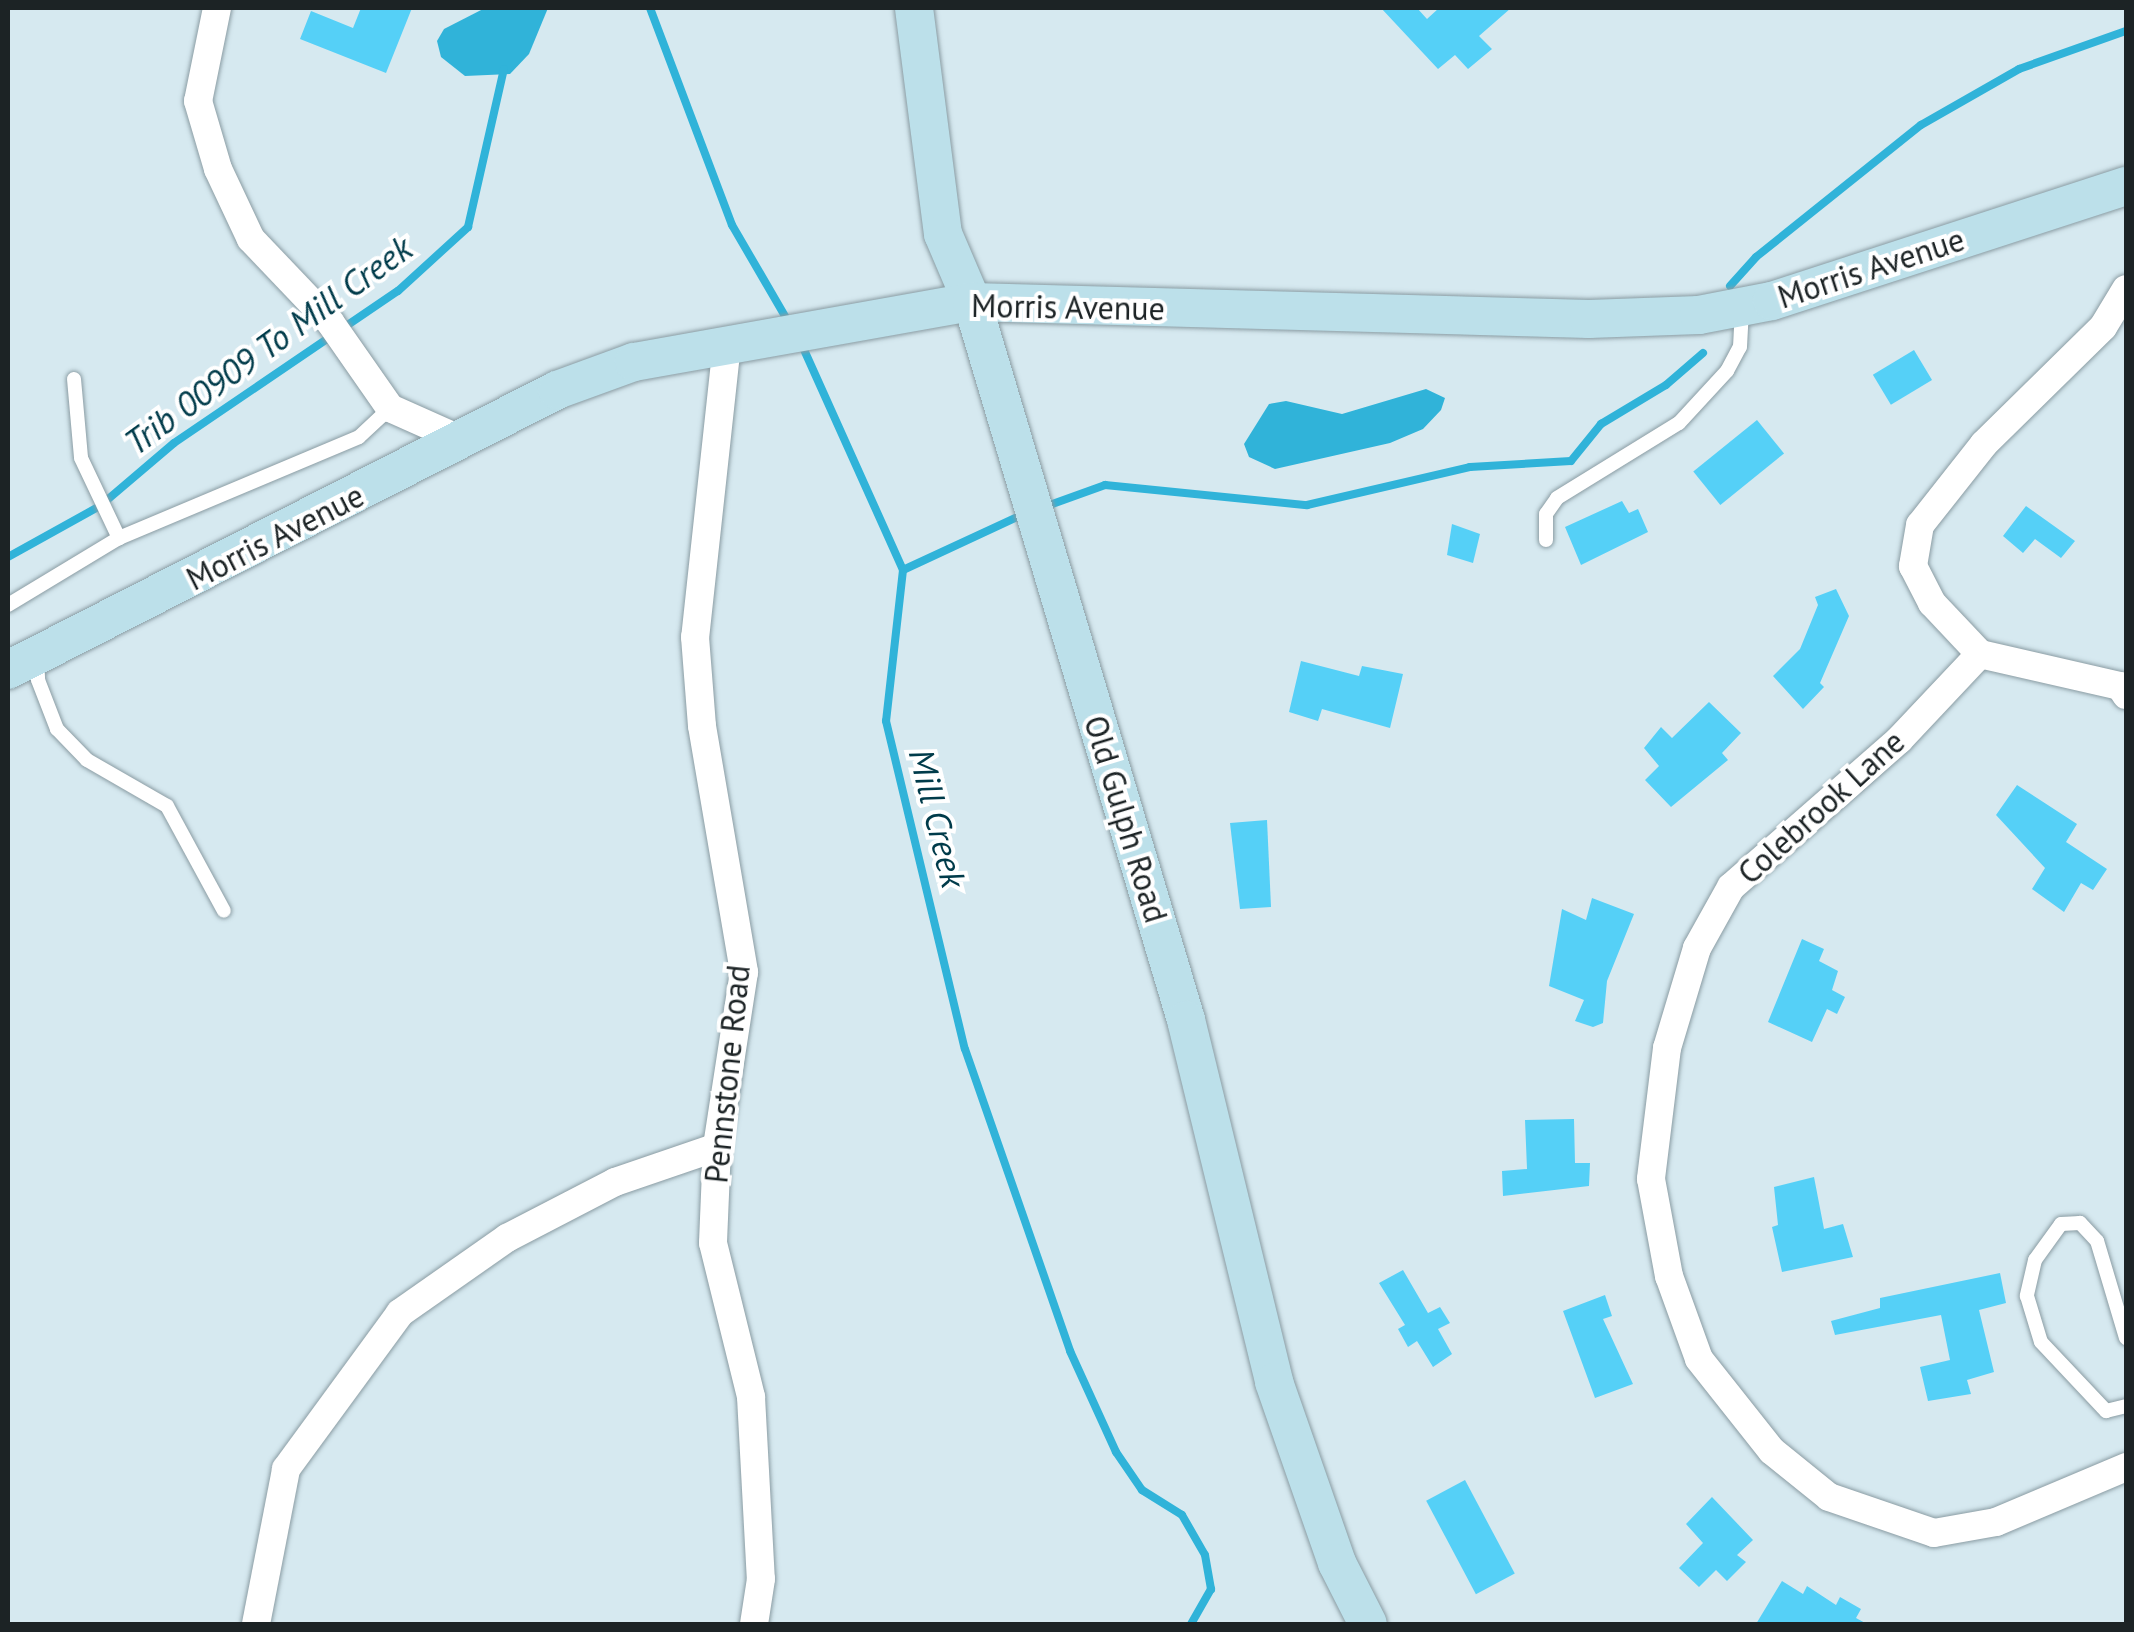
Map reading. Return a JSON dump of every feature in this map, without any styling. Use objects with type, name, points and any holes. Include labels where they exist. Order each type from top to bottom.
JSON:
[{"type":"street","points":[[217,8],[198,102],[218,169],[251,239],[330,322],[390,408],[464,441]]},
{"type":"street","name":"Old Gulph Road","points":[[914,8],[943,234],[972,302],[1186,1020],[1274,1382],[1336,1562],[1368,1624]]},
{"type":"street","name":"Morris Avenue","points":[[22,662],[601,372],[726,344],[972,302],[1640,319],[1742,307],[2126,186]]},
{"type":"street","points":[[2126,289],[2103,327],[1984,444],[1920,525],[1913,566],[1932,603],[1980,654],[2120,686],[2126,695]]},
{"type":"street","name":"Pennstone Road","points":[[726,344],[695,637],[702,726],[744,972],[716,1147],[713,1243],[751,1397],[761,1579],[754,1624]]},
{"type":"street","name":"Colebrook Lane","points":[[1980,654],[1899,740],[1731,886],[1697,948],[1658,1105],[1651,1179],[1665,1257],[1699,1360],[1772,1452],[1830,1497],[1934,1533],[1996,1522],[2126,1467]]},
{"type":"street","points":[[256,1624],[286,1469],[400,1314],[507,1238],[615,1182],[716,1147]]},
{"type":"lane","points":[[1546,540],[1546,514],[1557,498],[1679,423],[1727,371],[1740,347],[1742,307]]},
{"type":"lane","points":[[74,379],[81,458],[119,538]]},
{"type":"lane","points":[[8,604],[119,538],[359,436],[390,408]]},
{"type":"lane","points":[[22,662],[38,680],[58,728],[87,760],[167,806],[224,911]]},
{"type":"lane","points":[[2126,1338],[2097,1241],[2080,1223],[2060,1224],[2035,1260],[2027,1296],[2042,1342],[2106,1411],[2126,1406]]},
{"type":"water","points":[[485,8],[548,8],[529,54],[510,74],[465,76],[441,57],[437,41],[444,29]]},
{"type":"water","points":[[1426,389],[1445,398],[1441,410],[1423,429],[1390,443],[1275,469],[1249,457],[1244,444],[1269,404],[1286,401],[1342,414]]},
{"type":"building","points":[[361,8],[412,8],[386,73],[300,39],[311,11],[353,28]]},
{"type":"building","points":[[1381,8],[1417,8],[1427,19],[1439,8],[1511,8],[1479,36],[1492,49],[1468,69],[1455,55],[1438,69]]},
{"type":"building","points":[[1914,350],[1932,380],[1891,405],[1873,375]]},
{"type":"building","points":[[1757,420],[1784,453],[1720,505],[1693,472]]},
{"type":"building","points":[[1622,501],[1629,513],[1638,509],[1648,532],[1581,565],[1565,527]]},
{"type":"building","points":[[2026,506],[2075,541],[2061,558],[2035,539],[2023,553],[2003,536]]},
{"type":"building","points":[[1452,524],[1480,534],[1473,563],[1447,555]]},
{"type":"building","points":[[1836,589],[1849,616],[1820,683],[1824,687],[1803,709],[1773,676],[1800,649],[1818,605],[1815,597]]},
{"type":"building","points":[[1301,661],[1359,676],[1362,666],[1403,674],[1390,728],[1322,709],[1318,721],[1289,712]]},
{"type":"building","points":[[1709,702],[1741,733],[1722,753],[1728,760],[1671,807],[1645,780],[1659,766],[1644,748],[1661,727],[1672,738]]},
{"type":"building","points":[[2017,785],[2077,824],[2066,842],[2107,869],[2093,890],[2081,883],[2064,912],[2032,889],[2045,868],[1996,815]]},
{"type":"building","points":[[1267,820],[1271,907],[1240,909],[1230,823]]},
{"type":"building","points":[[1592,898],[1634,914],[1607,981],[1603,1023],[1593,1027],[1575,1021],[1584,1000],[1549,986],[1562,909],[1586,920]]},
{"type":"building","points":[[1802,939],[1824,949],[1819,961],[1838,971],[1832,990],[1845,997],[1837,1014],[1827,1009],[1812,1042],[1768,1022]]},
{"type":"building","points":[[1574,1119],[1575,1163],[1590,1163],[1589,1186],[1503,1196],[1502,1171],[1527,1169],[1525,1120]]},
{"type":"building","points":[[1814,1177],[1824,1229],[1843,1224],[1853,1257],[1782,1272],[1772,1227],[1778,1225],[1774,1187]]},
{"type":"building","points":[[1403,1270],[1428,1313],[1440,1307],[1450,1323],[1438,1329],[1452,1354],[1433,1367],[1417,1341],[1408,1347],[1398,1329],[1405,1325],[1379,1283]]},
{"type":"building","points":[[2000,1273],[2006,1303],[1979,1310],[1994,1372],[1967,1380],[1971,1394],[1928,1401],[1920,1367],[1950,1360],[1941,1315],[1835,1335],[1831,1321],[1880,1308],[1880,1298]]},
{"type":"building","points":[[1605,1295],[1612,1316],[1603,1319],[1633,1384],[1595,1398],[1563,1311]]},
{"type":"building","points":[[1465,1480],[1515,1574],[1476,1594],[1426,1501]]},
{"type":"building","points":[[1712,1497],[1753,1540],[1737,1555],[1746,1562],[1727,1581],[1716,1570],[1699,1587],[1679,1568],[1703,1543],[1686,1524]]},
{"type":"building","points":[[1782,1581],[1803,1594],[1807,1586],[1836,1605],[1840,1597],[1861,1609],[1856,1618],[1867,1624],[1756,1624]]},
{"type":"waterway","name":"Mill Creek","points":[[650,8],[732,225],[789,323]]},
{"type":"waterway","points":[[1730,286],[1756,257],[1921,125],[2019,69],[2126,31]]},
{"type":"waterway","name":"Trib 00909 To Mill Creek","points":[[8,557],[100,506],[174,443],[398,291],[468,227],[504,69]]},
{"type":"waterway","name":"Mill Creek","points":[[801,343],[903,570],[886,721],[965,1049],[1070,1351],[1116,1452],[1142,1490],[1182,1515],[1205,1555],[1211,1589],[1191,1624]]},
{"type":"waterway","points":[[1044,507],[1105,485],[1307,505],[1470,467],[1571,461],[1601,424],[1666,385],[1703,353]]},
{"type":"waterway","points":[[903,570],[1026,513]]}]
